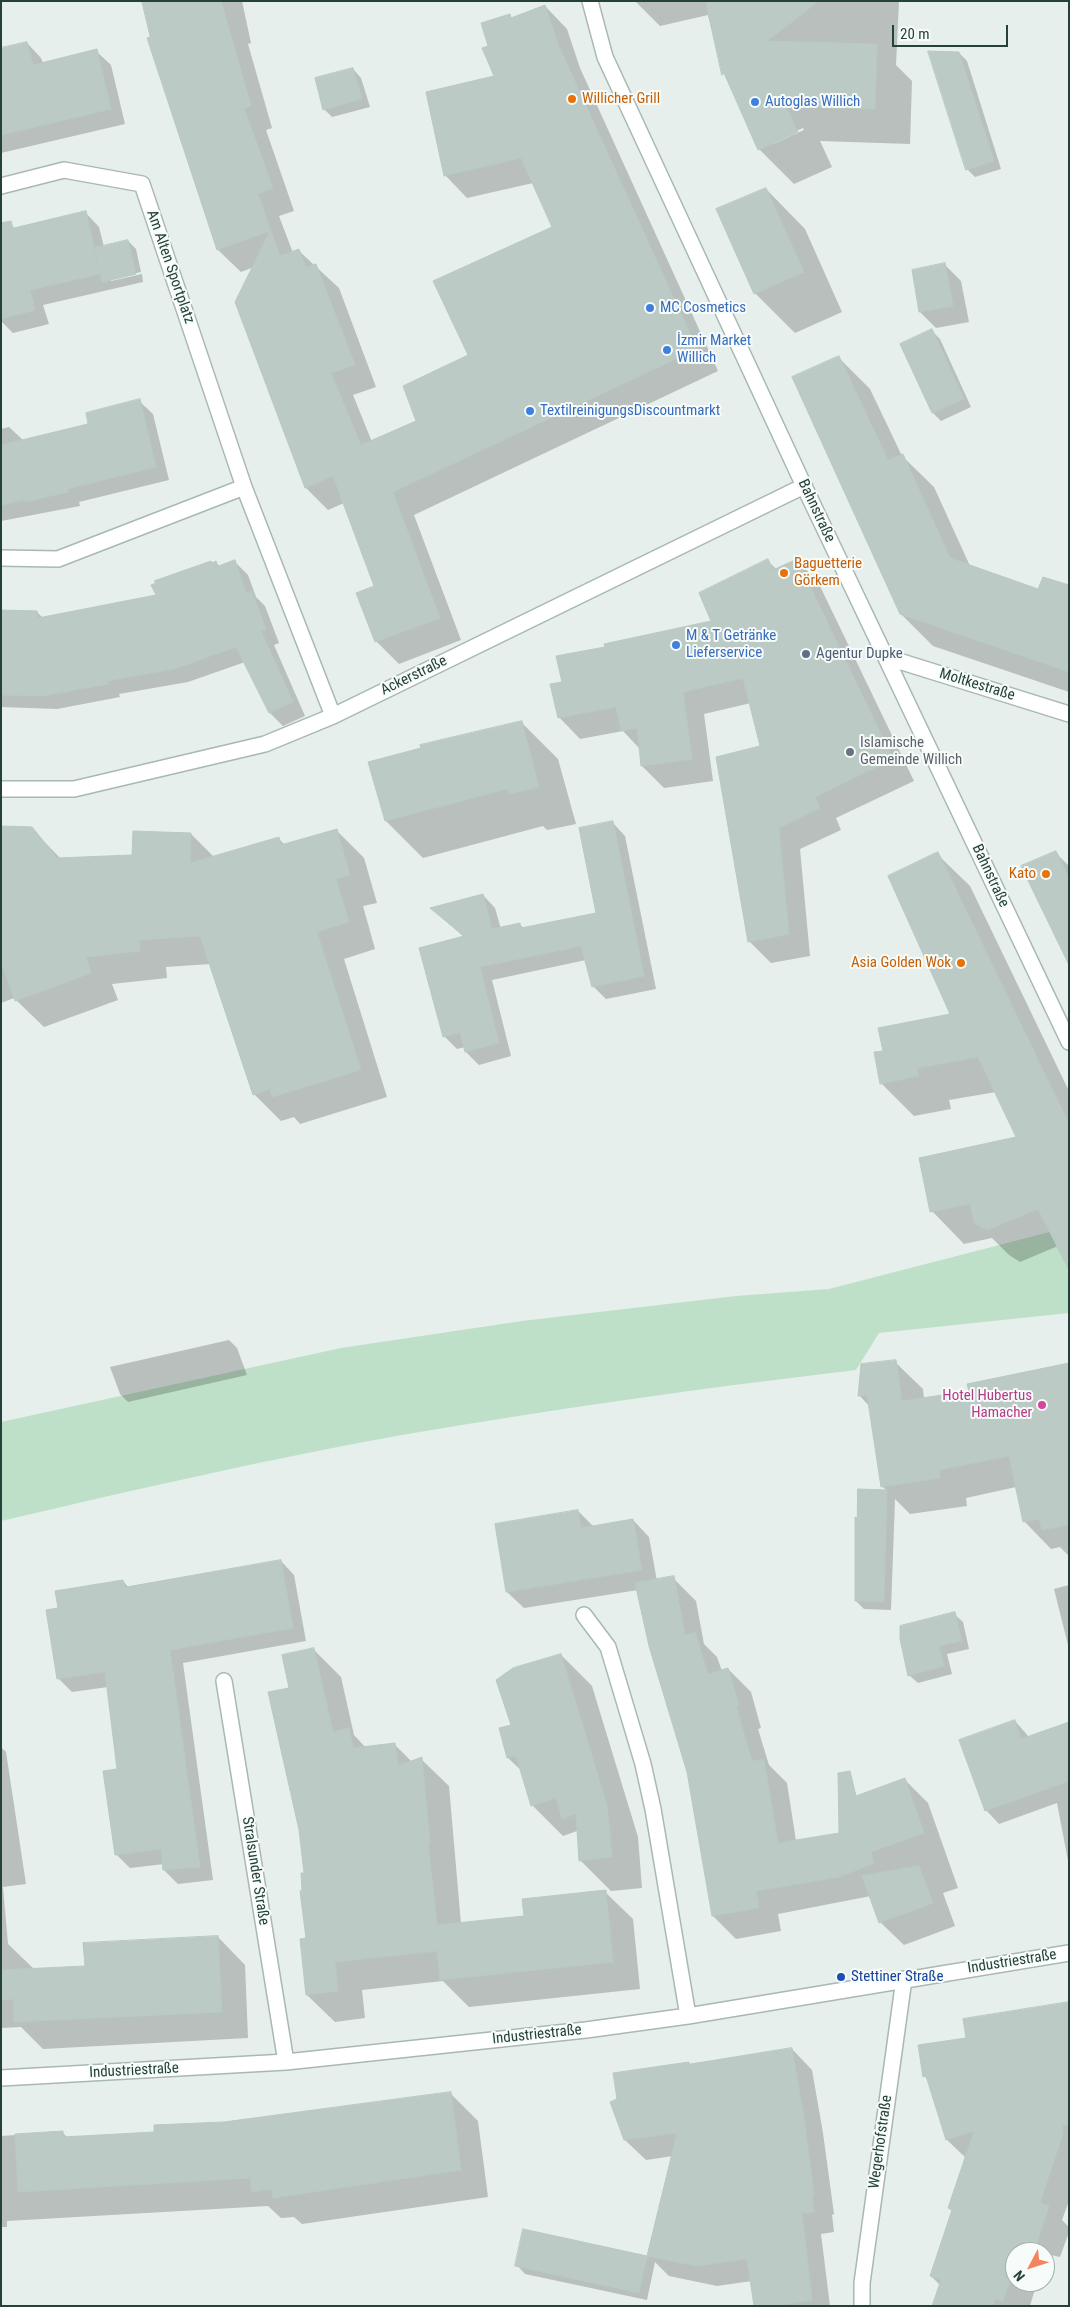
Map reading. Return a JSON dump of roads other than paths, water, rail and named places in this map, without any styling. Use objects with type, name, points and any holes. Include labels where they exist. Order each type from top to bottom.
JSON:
[{"type":"street","name":"Bahnstraße","points":[[590,1],[605,56],[804,486],[1069,1042]]},
{"type":"street","name":"Am Alten Sportplatz","points":[[1,186],[64,170],[142,184],[244,487],[333,716]]},
{"type":"street","name":"Ackerstraße","points":[[1,788],[74,789],[265,744],[333,716],[804,486]]},
{"type":"street","points":[[1,558],[58,559],[244,487]]},
{"type":"street","name":"Moltkestraße","points":[[886,657],[1069,714]]},
{"type":"street","points":[[584,1615],[608,1647],[643,1764],[653,1809],[688,2016]]},
{"type":"street","name":"Stralsunder Straße","points":[[224,1681],[286,2062]]},
{"type":"street","name":"Industriestraße","points":[[1,2078],[286,2062],[586,2030],[688,2016],[1069,1953]]},
{"type":"street","name":"Wegerhofstraße","points":[[862,2306],[862,2283],[904,1979]]},
{"type":"place","name":"Willicher Grill","points":[[572,99]]},
{"type":"place","name":"Autoglas Willich","points":[[755,102]]},
{"type":"place","name":"MC Cosmetics","points":[[650,308]]},
{"type":"place","name":"İzmir Market Willich","points":[[667,350]]},
{"type":"place","name":"TextilreinigungsDiscountmarkt","points":[[530,411]]},
{"type":"place","name":"Baguetterie Görkem","points":[[784,573]]},
{"type":"place","name":"M & T Getränke Lieferservice","points":[[676,645]]},
{"type":"place","name":"Agentur Dupke","points":[[806,654]]},
{"type":"place","name":"Islamische Gemeinde Willich","points":[[850,752]]},
{"type":"place","name":"Kato","points":[[1046,874]]},
{"type":"place","name":"Asia Golden Wok","points":[[961,963]]},
{"type":"place","name":"Hotel Hubertus Hamacher","points":[[1042,1405]]},
{"type":"place","name":"Stettiner Straße","points":[[841,1977]]}]
